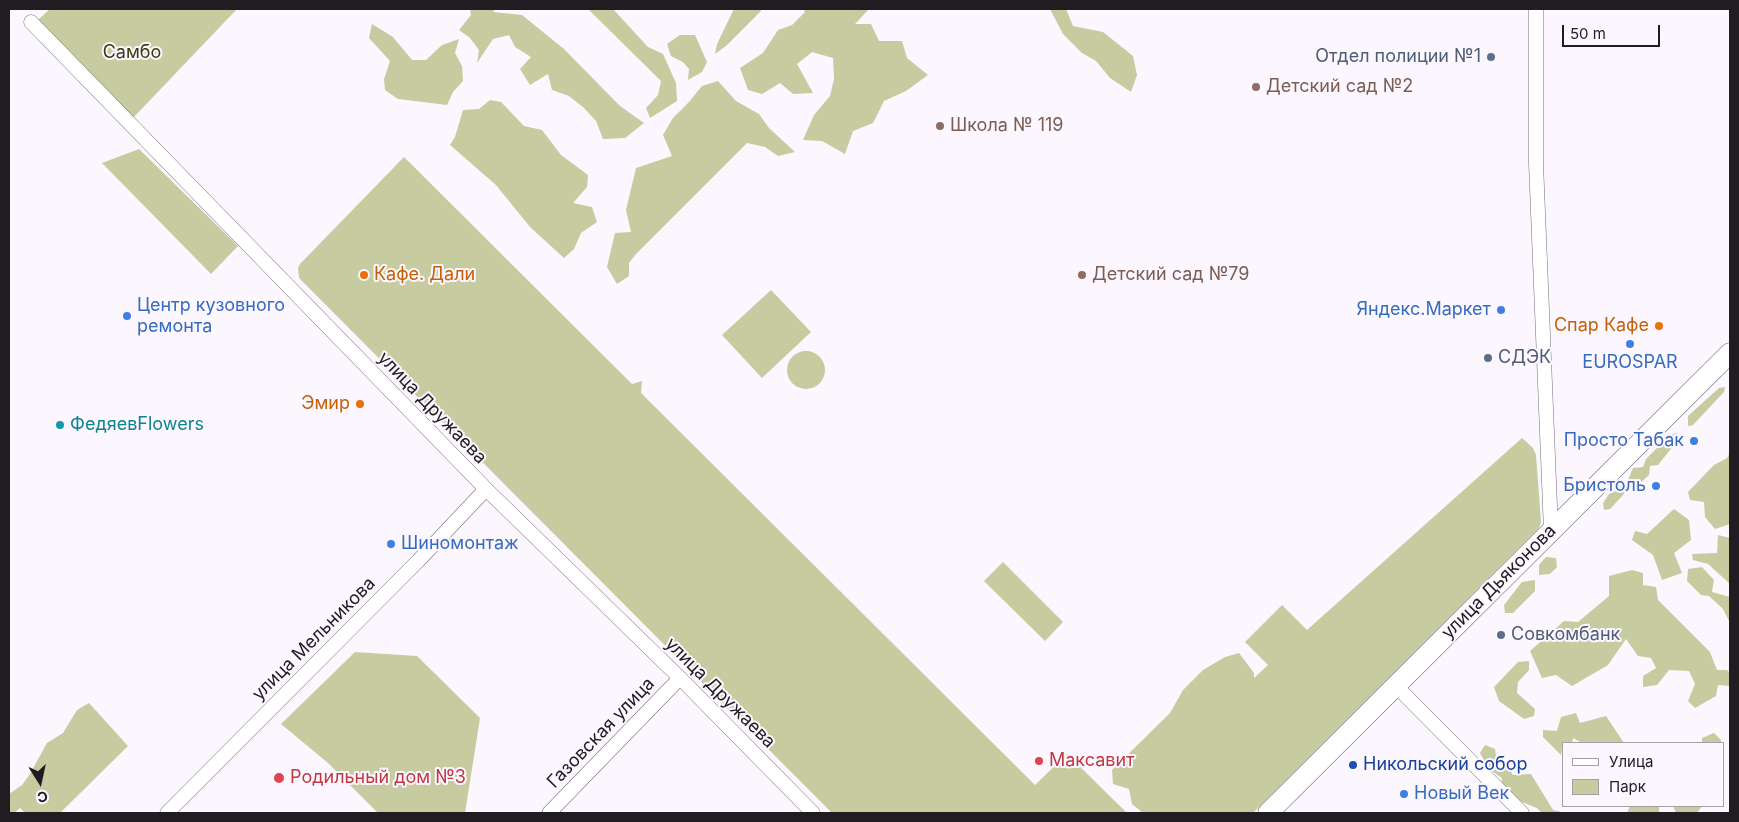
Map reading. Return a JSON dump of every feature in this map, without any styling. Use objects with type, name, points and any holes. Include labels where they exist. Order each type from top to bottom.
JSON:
[{"type":"main road","name":"улица Дьяконова","points":[[1268,813],[1730,353]]},
{"type":"street","points":[[1536,9],[1536,163],[1551,531]]},
{"type":"street","name":"улица Дружаева","points":[[31,22],[486,489],[680,678],[813,813]]},
{"type":"street","name":"улица Мельникова","points":[[167,813],[418,561],[486,489]]},
{"type":"street","name":"Газовская улица","points":[[549,813],[680,678]]},
{"type":"street","points":[[1395,685],[1522,813]]},
{"type":"green space","name":"Самбо","points":[[50,9],[237,9],[133,118],[38,20]]},
{"type":"green space","points":[[470,9],[495,9],[493,12],[522,15],[564,49],[620,106],[644,123],[625,138],[603,139],[596,121],[584,108],[569,96],[552,90],[548,74],[530,85],[520,69],[531,57],[515,47],[509,35],[493,39],[477,63],[479,50],[470,38],[459,30],[471,15]]},
{"type":"green space","points":[[588,9],[613,9],[648,47],[663,54],[676,83],[677,101],[650,118],[646,108],[658,95],[661,81]]},
{"type":"green space","points":[[734,9],[760,9],[761,11],[726,46],[715,54],[717,44]]},
{"type":"green space","points":[[804,9],[869,9],[855,24],[871,24],[879,41],[902,41],[907,58],[928,75],[906,91],[884,101],[873,123],[853,131],[845,154],[822,141],[803,140],[814,115],[830,96],[834,79],[833,58],[812,52],[797,64],[813,93],[793,94],[780,83],[762,94],[748,90],[740,68],[763,53],[778,30],[792,25],[805,12]]},
{"type":"green space","points":[[1050,9],[1066,9],[1073,26],[1103,32],[1133,56],[1137,75],[1131,92],[1110,78],[1096,61],[1082,53],[1063,34]]},
{"type":"green space","points":[[372,24],[393,37],[412,60],[426,60],[442,45],[459,39],[455,53],[462,66],[463,81],[453,92],[447,105],[398,99],[385,90],[384,79],[390,61],[369,38]]},
{"type":"green space","points":[[680,35],[695,35],[707,62],[702,72],[688,80],[689,69],[683,62],[671,56],[667,44]]},
{"type":"green space","points":[[718,81],[736,101],[759,114],[769,128],[795,152],[778,156],[765,147],[747,143],[636,254],[629,263],[629,276],[617,284],[607,267],[615,233],[631,232],[626,210],[636,168],[672,156],[663,135],[673,118],[702,86]]},
{"type":"green space","points":[[490,100],[501,102],[524,126],[542,130],[561,155],[588,175],[587,187],[573,203],[592,207],[597,222],[581,233],[574,249],[564,258],[530,227],[496,185],[450,145],[455,137],[463,110],[479,109]]},
{"type":"green space","points":[[139,149],[238,246],[211,274],[102,163]]},
{"type":"green space","points":[[404,157],[632,384],[642,381],[641,393],[1035,785],[1067,754],[1127,813],[832,813],[299,278],[298,268],[300,264]]},
{"type":"green space","points":[[771,290],[811,332],[762,378],[722,335]]},
{"type":"green space","points":[[806,351],[820,356],[825,370],[820,384],[806,389],[792,384],[787,370],[792,356]]},
{"type":"green space","points":[[1725,387],[1724,392],[1693,425],[1688,426],[1688,416],[1719,388]]},
{"type":"green space","points":[[1677,433],[1678,440],[1658,465],[1650,466],[1649,475],[1637,486],[1626,489],[1610,509],[1604,510],[1603,503],[1609,494],[1625,487],[1633,468],[1643,467],[1646,459],[1670,435]]},
{"type":"green space","points":[[1522,438],[1533,448],[1536,455],[1541,522],[1539,528],[1253,813],[1143,813],[1132,804],[1129,789],[1113,784],[1112,770],[1170,713],[1183,690],[1203,670],[1225,657],[1239,653],[1254,673],[1254,678],[1268,665],[1245,642],[1282,605],[1307,630]]},
{"type":"green space","points":[[1730,453],[1730,524],[1715,529],[1705,517],[1704,502],[1690,500],[1688,492],[1714,465],[1727,458]]},
{"type":"green space","points":[[1674,509],[1689,520],[1691,540],[1674,553],[1682,573],[1662,580],[1653,555],[1632,540],[1635,531],[1647,534]]},
{"type":"green space","points":[[1718,535],[1730,538],[1730,584],[1708,564],[1693,560],[1692,554],[1717,553]]},
{"type":"green space","points":[[1546,557],[1556,558],[1557,567],[1550,574],[1539,575],[1539,565]]},
{"type":"green space","points":[[1003,562],[1063,622],[1045,641],[984,581]]},
{"type":"green space","points":[[1702,567],[1714,580],[1712,592],[1730,597],[1730,623],[1723,609],[1709,596],[1701,595],[1687,581],[1688,569]]},
{"type":"green space","points":[[1632,570],[1643,573],[1643,585],[1656,587],[1658,600],[1710,652],[1717,670],[1727,670],[1730,673],[1730,686],[1718,685],[1716,696],[1695,708],[1688,701],[1695,684],[1689,671],[1669,670],[1657,685],[1643,687],[1643,676],[1656,668],[1651,658],[1638,656],[1626,639],[1608,665],[1572,686],[1556,675],[1542,678],[1530,651],[1564,621],[1578,622],[1609,596],[1609,576]]},
{"type":"green space","points":[[1535,580],[1535,591],[1513,613],[1505,613],[1504,605],[1522,582]]},
{"type":"green space","points":[[355,652],[417,656],[480,718],[465,813],[378,813],[328,763],[281,724]]},
{"type":"green space","points":[[1529,661],[1529,670],[1518,682],[1517,693],[1535,709],[1534,716],[1524,719],[1499,701],[1494,687],[1518,662]]},
{"type":"green space","points":[[89,703],[128,746],[60,813],[25,813],[20,808],[14,813],[9,813],[9,794],[22,785],[47,743],[63,733],[77,710]]},
{"type":"green space","points":[[1576,713],[1580,723],[1606,716],[1623,742],[1580,742],[1573,738],[1572,742],[1562,742],[1561,755],[1543,737],[1543,730],[1557,731],[1561,717]]},
{"type":"green space","points":[[1714,733],[1721,742],[1702,742],[1702,738]]},
{"type":"green space","points":[[1485,745],[1495,749],[1498,770],[1506,765],[1513,775],[1531,774],[1553,810],[1566,813],[1542,813],[1537,808],[1509,797],[1501,789],[1502,778],[1489,769],[1480,753]]},
{"type":"green space","points":[[1630,807],[1659,807],[1659,813],[1627,813]]},
{"type":"green space","points":[[1673,807],[1701,807],[1697,813],[1676,813]]},
{"type":"place","name":"Отдел полиции №1","points":[[1491,57]]},
{"type":"place","name":"Детский сад №2","points":[[1256,87]]},
{"type":"place","name":"Школа № 119","points":[[940,126]]},
{"type":"place","name":"Кафе. Дали","points":[[364,275]]},
{"type":"place","name":"Детский сад №79","points":[[1082,275]]},
{"type":"place","name":"Яндекс.Маркет","points":[[1501,310]]},
{"type":"place","name":"Центр кузовного ремонта","points":[[127,316]]},
{"type":"place","name":"Спар Кафе","points":[[1659,326]]},
{"type":"place","name":"EUROSPAR","points":[[1630,344]]},
{"type":"place","name":"СДЭК","points":[[1488,358]]},
{"type":"place","name":"Эмир","points":[[360,404]]},
{"type":"place","name":"ФедяевFlowers","points":[[60,425]]},
{"type":"place","name":"Просто Табак","points":[[1694,441]]},
{"type":"place","name":"Бристоль","points":[[1656,486]]},
{"type":"place","name":"Шиномонтаж","points":[[391,544]]},
{"type":"place","name":"Совкомбанк","points":[[1501,635]]},
{"type":"place","name":"Максавит","points":[[1039,761]]},
{"type":"place","name":"Никольский собор","points":[[1353,765]]},
{"type":"place","name":"Родильный дом №3","points":[[279,778]]},
{"type":"place","name":"Новый Век","points":[[1404,794]]}]
